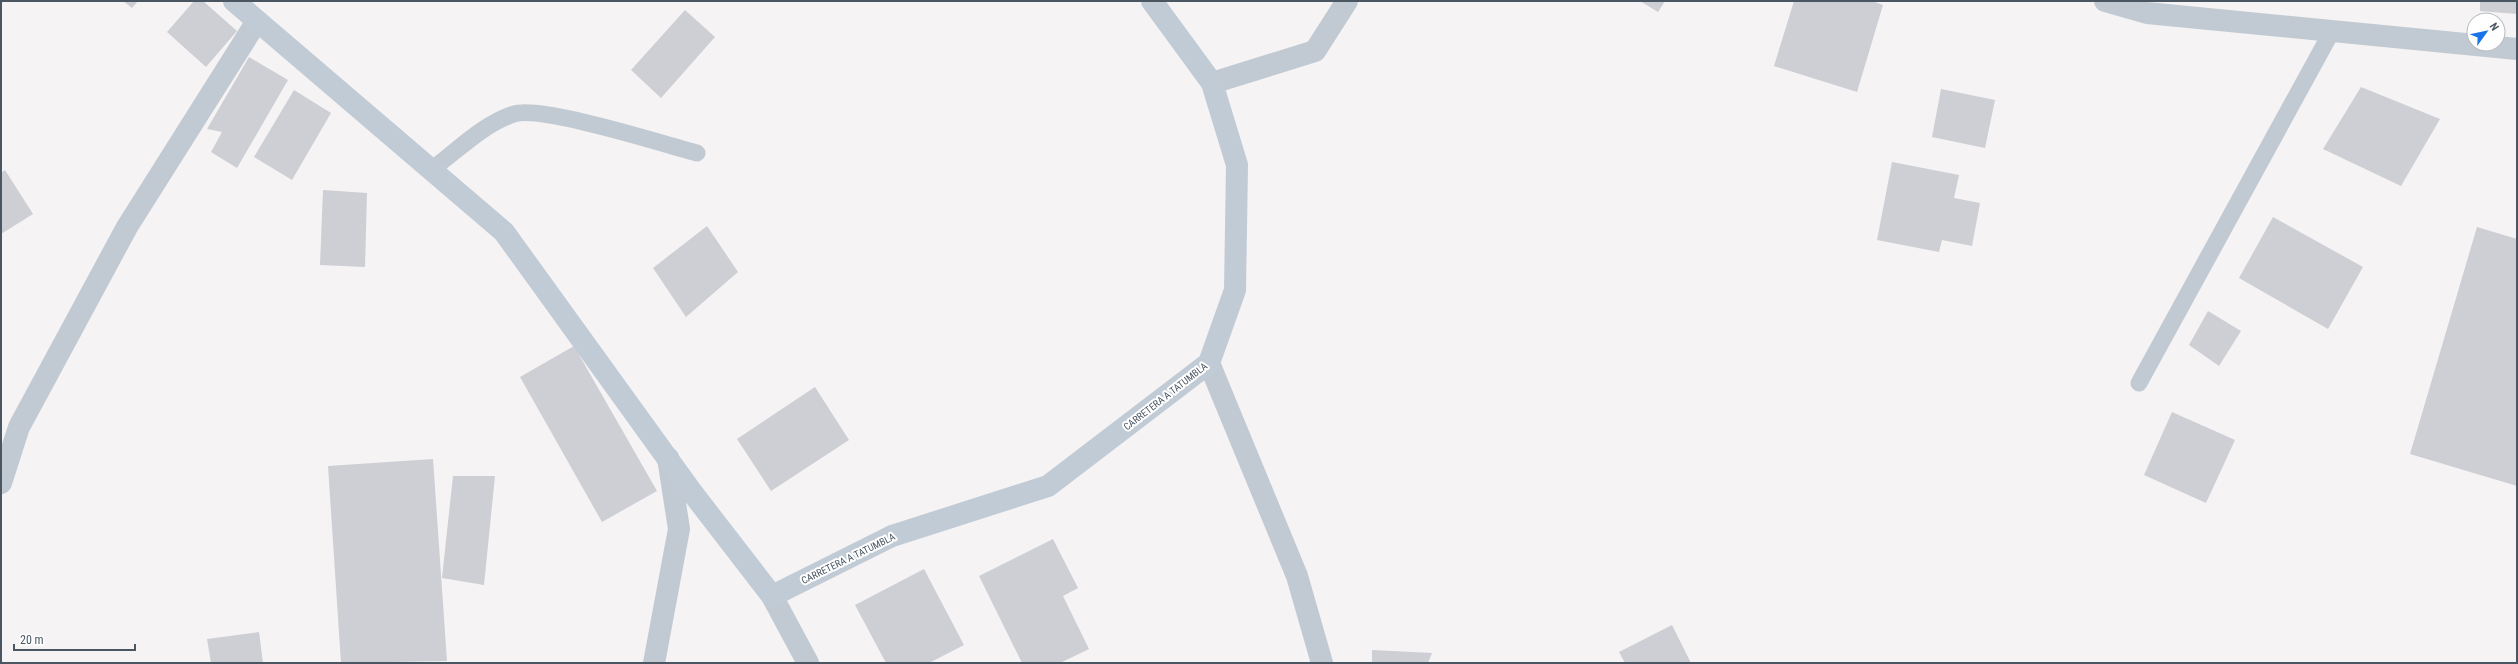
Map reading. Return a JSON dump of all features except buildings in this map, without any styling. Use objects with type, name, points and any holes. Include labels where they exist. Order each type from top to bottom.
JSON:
[{"type":"main road","points":[[234,1],[504,232],[668,458],[772,596]]},
{"type":"main road","name":"CARRETERA A TATUMBLA","points":[[772,596],[892,536],[1048,486],[1209,363],[1235,290],[1237,165],[1212,83],[1152,1]]},
{"type":"street","points":[[1212,83],[1315,51],[1347,1]]},
{"type":"street","points":[[2105,1],[2147,13],[2517,49]]},
{"type":"street","points":[[1,484],[10,427],[127,227],[257,21]]},
{"type":"street","points":[[1209,363],[1297,576],[1322,663]]},
{"type":"street","points":[[654,663],[679,529],[668,458]]},
{"type":"street","points":[[772,596],[808,663]]},
{"type":"lane","points":[[2139,383],[2332,31]]},
{"type":"lane","points":[[432,170],[484,130],[515,114],[547,114],[697,153]]}]
